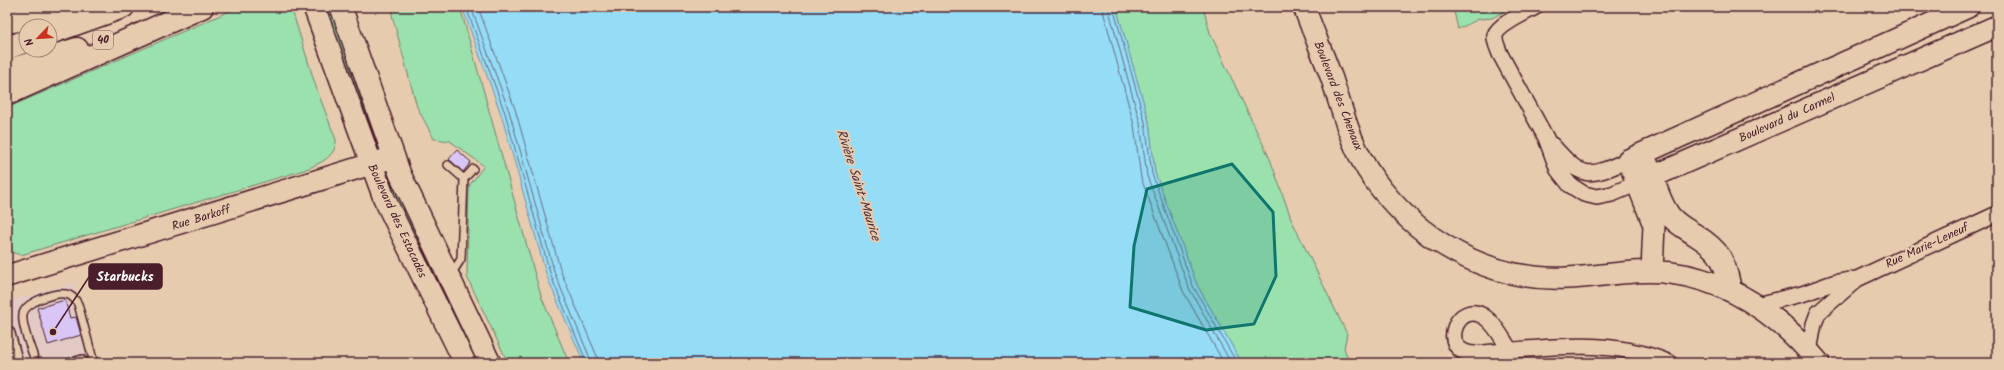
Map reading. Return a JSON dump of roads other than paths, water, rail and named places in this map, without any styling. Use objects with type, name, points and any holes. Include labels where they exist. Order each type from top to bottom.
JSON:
[{"type":"highway","points":[[7,22],[104,7]]},
{"type":"highway","name":"40","points":[[58,30],[123,7]]},
{"type":"highway","name":"40","points":[[7,71],[76,50],[198,7]]},
{"type":"highway","points":[[7,94],[202,7]]},
{"type":"highway","points":[[7,48],[18,44]]},
{"type":"street","name":"Boulevard des Estacades","points":[[314,7],[384,198],[465,363]]},
{"type":"street","name":"Boulevard des Estacades","points":[[341,7],[394,157],[406,186],[490,363]]},
{"type":"street","name":"Boulevard des Chenaux","points":[[1304,7],[1350,132],[1361,157],[1373,178],[1389,199],[1404,216],[1425,233],[1457,253],[1478,263],[1522,275],[1566,278],[1619,272],[1652,271],[1695,277],[1731,291],[1757,305],[1784,325],[1814,357]]},
{"type":"street","points":[[1535,7],[1502,27],[1495,36],[1495,40],[1500,54],[1546,138],[1567,162],[1582,172],[1593,174],[1601,173],[1968,7]]},
{"type":"street","name":"Boulevard du Carmel","points":[[1546,138],[1558,170],[1575,190],[1590,196],[1605,196],[1645,180],[1997,26]]},
{"type":"street","name":"Rue Barkoff","points":[[7,276],[394,157]]},
{"type":"street","points":[[1636,157],[1645,180],[1654,225],[1652,271]]},
{"type":"street","points":[[1645,180],[1671,218],[1702,239],[1720,255],[1725,264],[1731,291]]},
{"type":"street","name":"Rue Marie-Leneuf","points":[[1814,357],[1814,324],[1818,312],[1857,279],[1997,214]]},
{"type":"street","name":"Rue Marie-Leneuf","points":[[1757,305],[1802,294],[1833,283],[1857,279]]},
{"type":"street","points":[[7,334],[15,363]]},
{"type":"street","points":[[1510,350],[1545,347],[1606,347],[1644,354],[1670,363]]},
{"type":"lane","points":[[448,165],[464,179]]},
{"type":"lane","points":[[447,272],[456,267],[461,259],[464,179],[473,169]]},
{"type":"lane","points":[[36,363],[24,321],[24,311],[27,306],[34,302],[63,294],[72,297],[78,304],[94,363]]},
{"type":"lane","points":[[69,363],[82,359]]},
{"type":"water","name":"Rivière Saint-Maurice","points":[[462,7],[1116,7],[1149,122],[1155,173],[1197,285],[1242,363],[584,363],[547,277],[501,114]]},
{"type":"place","name":"Starbucks","points":[[53,332]]}]
